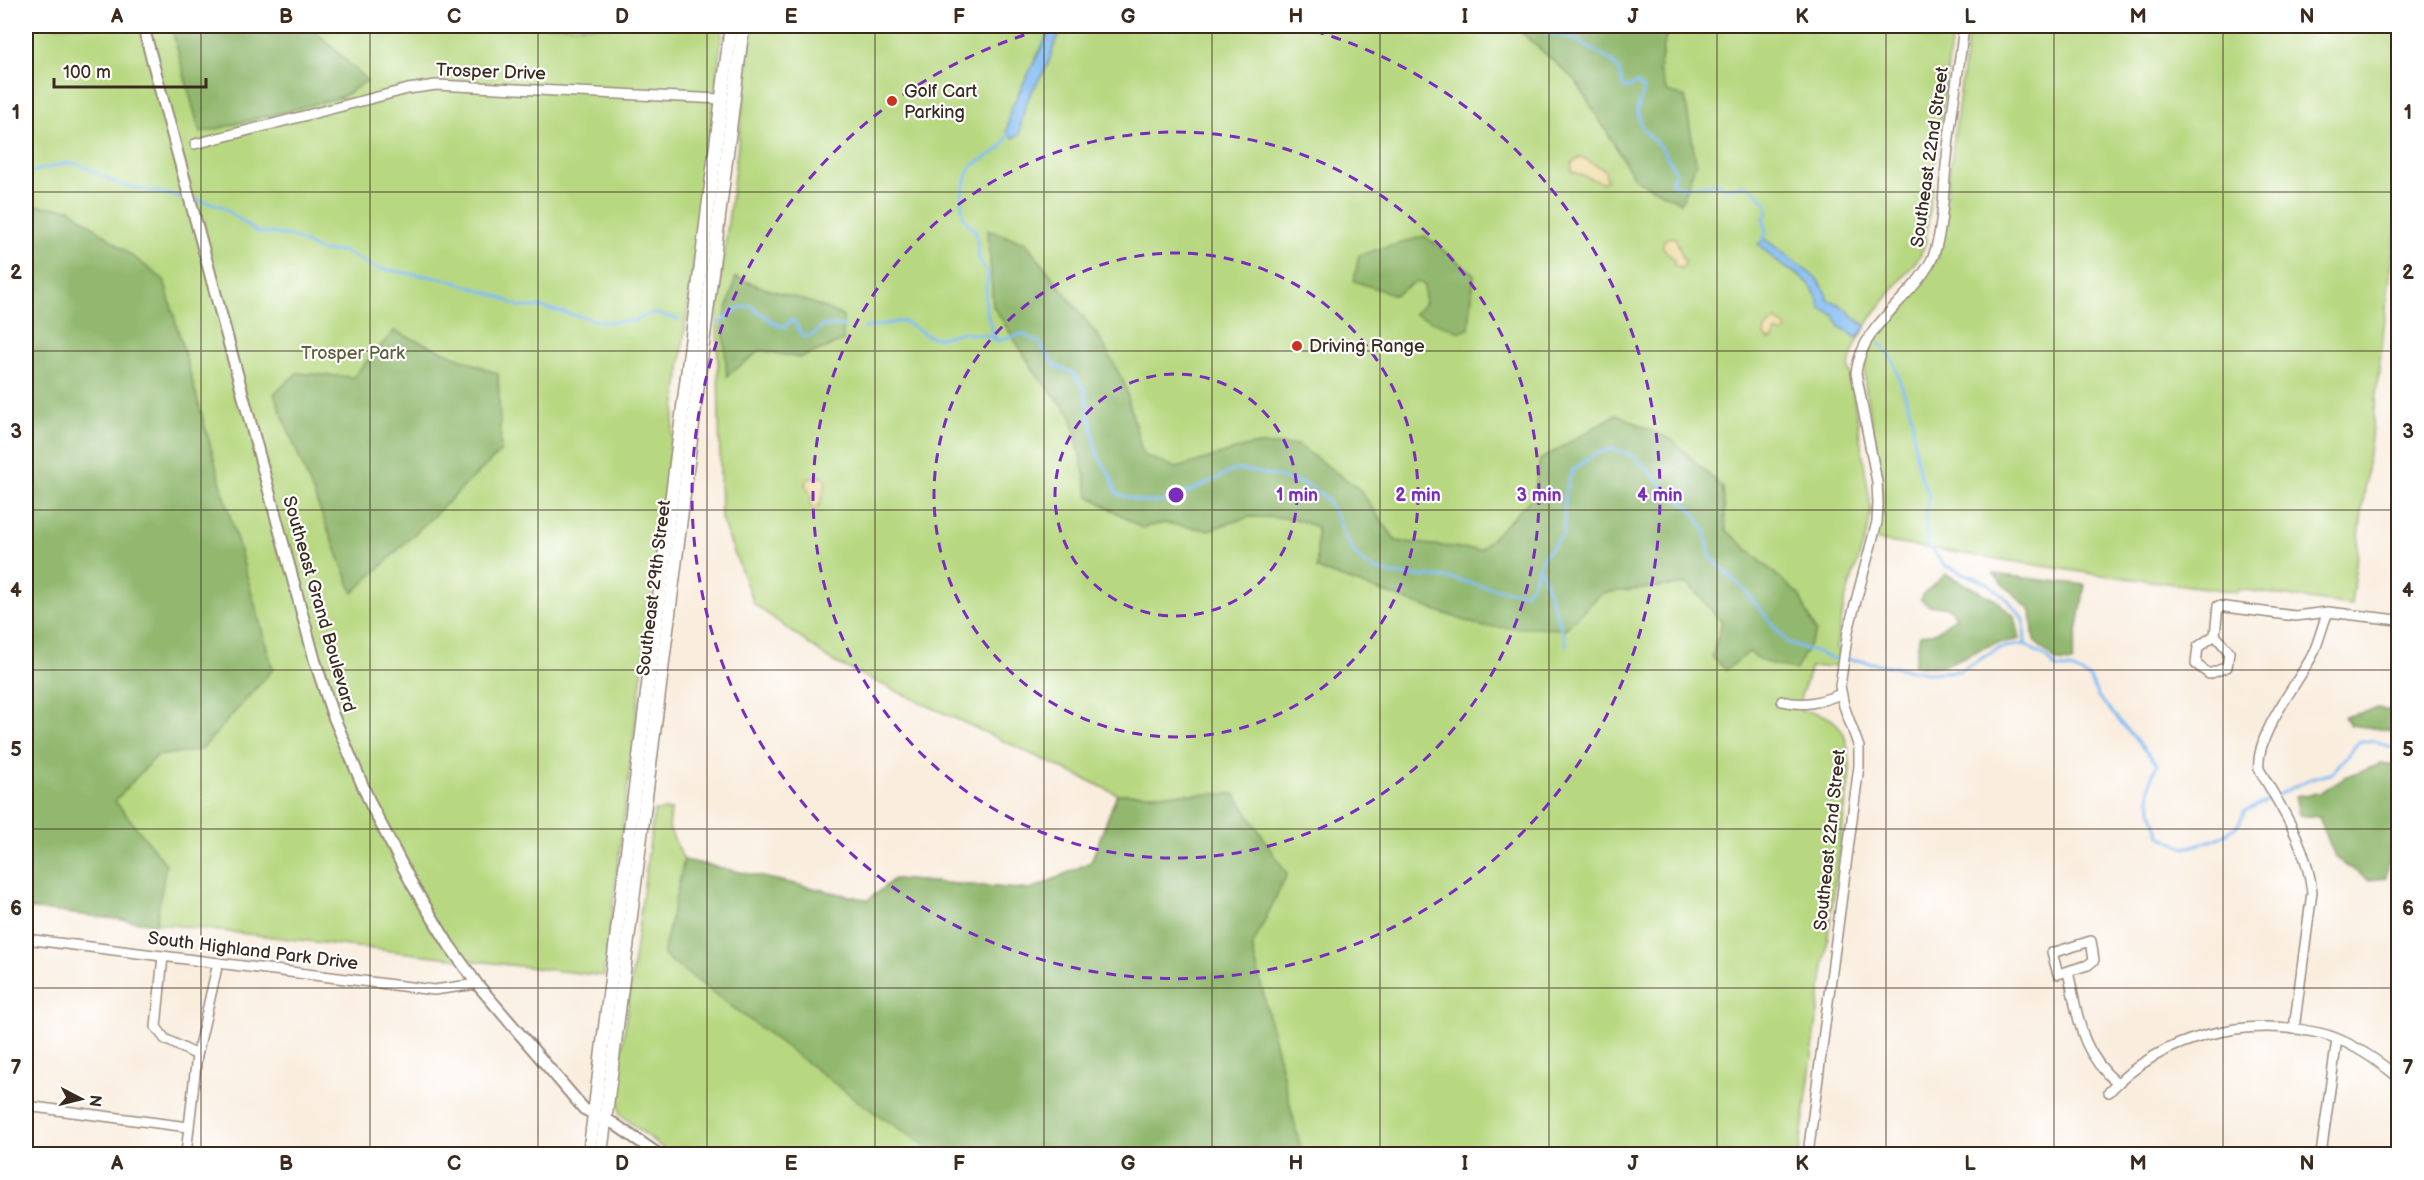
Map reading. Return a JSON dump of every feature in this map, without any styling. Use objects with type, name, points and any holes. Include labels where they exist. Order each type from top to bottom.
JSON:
[{"type":"main road","name":"Southeast 29th Street","points":[[727,99],[730,26]]},
{"type":"main road","name":"Southeast 29th Street","points":[[589,1155],[599,1116],[727,99],[742,26]]},
{"type":"main road","name":"Southeast 29th Street","points":[[599,1116],[601,1155]]},
{"type":"street","name":"Southeast Grand Boulevard","points":[[143,26],[315,661],[332,713],[371,805],[399,861],[449,945],[477,984],[584,1109],[599,1116],[658,1155]]},
{"type":"street","name":"Southeast 22nd Street","points":[[1808,1155],[1859,766],[1858,747],[1841,694],[1842,672],[1852,612],[1877,522],[1877,482],[1856,373],[1858,356],[1864,342],[1904,297],[1931,260],[1940,221],[1964,26]]},
{"type":"street","name":"Trosper Drive","points":[[195,144],[408,89],[436,85],[727,99]]},
{"type":"street","points":[[2215,635],[2218,606],[2295,616],[2328,612],[2398,620]]},
{"type":"street","points":[[2294,1029],[2312,892],[2310,872],[2297,833],[2265,781],[2259,769],[2258,758],[2261,747],[2313,654],[2328,612]]},
{"type":"street","points":[[1782,701],[1796,705],[1815,704],[1841,694]]},
{"type":"street","name":"South Highland Park Drive","points":[[26,939],[434,990],[477,984]]},
{"type":"street","points":[[2091,941],[2094,960],[2068,972],[2058,974],[2052,952],[2091,941]]},
{"type":"street","points":[[163,956],[156,1027],[165,1039],[197,1054]]},
{"type":"street","points":[[186,1155],[197,1054],[218,963]]},
{"type":"street","points":[[2068,972],[2083,1036],[2092,1058],[2117,1083]]},
{"type":"street","points":[[2109,1092],[2117,1083],[2155,1054],[2200,1036],[2256,1027],[2321,1033],[2337,1039],[2382,1064],[2398,1077]]},
{"type":"street","points":[[2321,1155],[2337,1039]]},
{"type":"street","points":[[26,1106],[188,1127]]},
{"type":"green space","name":"Trosper Park","points":[[26,26],[723,26],[604,976],[26,908]]},
{"type":"green space","points":[[171,26],[310,26],[367,81],[342,97],[200,133]]},
{"type":"green space","points":[[753,26],[1953,26],[1925,243],[1920,256],[1868,323],[1859,338],[1849,367],[1871,508],[1868,530],[1845,600],[1836,647],[1840,651],[1837,666],[1811,667],[1801,696],[1801,711],[1825,716],[1840,728],[1848,746],[1850,771],[1799,1154],[670,1154],[620,1114],[617,1086],[654,811],[671,810],[669,828],[684,860],[868,900],[894,879],[1031,890],[1091,862],[1117,794],[832,661],[754,604],[721,518],[717,310]]},
{"type":"green space","points":[[1514,26],[1668,26],[1659,70],[1667,92],[1685,97],[1696,163],[1681,203],[1635,179],[1576,81]]},
{"type":"green space","points":[[1969,26],[2398,26],[2398,209],[2351,605],[2238,589],[2238,592],[2094,574],[1874,540],[1880,511],[1882,481],[1867,398],[1865,366],[1868,353],[1882,328],[1938,257]]},
{"type":"green space","points":[[26,205],[70,209],[164,280],[273,669],[201,750],[156,756],[115,801],[166,864],[156,924],[26,908]]},
{"type":"green space","points":[[988,230],[1026,243],[1101,340],[1124,383],[1143,455],[1177,468],[1251,445],[1298,445],[1359,489],[1396,541],[1480,550],[1533,497],[1540,460],[1617,414],[1673,441],[1723,488],[1726,530],[1799,595],[1816,632],[1796,670],[1764,662],[1749,652],[1726,670],[1712,657],[1722,622],[1688,584],[1602,593],[1565,629],[1483,627],[1317,569],[1317,527],[1292,518],[1249,517],[1208,530],[1164,523],[1142,528],[1089,496],[1071,415],[1037,375],[993,306]]},
{"type":"green space","points":[[1425,236],[1474,274],[1469,329],[1460,332],[1414,314],[1425,303],[1424,284],[1415,282],[1395,295],[1354,281],[1359,255]]},
{"type":"green space","points":[[736,277],[817,305],[843,317],[843,341],[800,358],[761,350],[727,376],[723,323]]},
{"type":"green space","points":[[394,331],[498,374],[501,451],[353,593],[274,394],[297,373],[353,377]]},
{"type":"green space","points":[[1946,574],[1996,600],[2015,617],[2020,639],[1987,646],[1942,665],[1914,664],[1920,635],[1936,632],[1956,617],[1949,608],[1928,605],[1921,600],[1922,595]]},
{"type":"green space","points":[[1993,574],[2085,585],[2072,663],[2057,662],[2034,641],[2031,611]]},
{"type":"green space","points":[[2377,709],[2398,711],[2398,734],[2388,730],[2351,725],[2344,717]]},
{"type":"green space","points":[[2381,764],[2398,766],[2398,818],[2395,821],[2386,878],[2368,880],[2335,857],[2319,817],[2299,815],[2295,796],[2319,793],[2345,777]]},
{"type":"green space","points":[[1117,794],[1235,794],[1287,874],[1252,947],[1302,1154],[938,1154],[866,1107],[663,955],[684,860],[868,900],[894,879],[1031,890],[1091,862]]},
{"type":"sand","points":[[1581,157],[1605,170],[1607,180],[1602,183],[1571,171],[1572,163]]},
{"type":"sand","points":[[1672,237],[1676,239],[1685,263],[1681,269],[1674,265],[1674,260],[1662,246],[1665,239]]},
{"type":"sand","points":[[1775,320],[1783,324],[1787,331],[1782,334],[1776,331],[1773,339],[1769,340],[1764,336],[1765,329]]},
{"type":"sand","points":[[822,476],[826,481],[821,499],[818,507],[812,508],[811,496],[805,484],[807,479]]},
{"type":"water","points":[[1052,26],[1066,26],[1056,40],[1049,62],[1028,99],[1020,134],[1014,138],[1007,132],[1010,111]]},
{"type":"water","points":[[1765,239],[1816,278],[1825,290],[1828,300],[1844,307],[1866,326],[1857,338],[1840,327],[1834,315],[1821,309],[1815,292],[1808,282],[1780,264],[1758,244]]},
{"type":"waterway","points":[[1539,26],[1549,34],[1573,38],[1605,57],[1619,71],[1622,85],[1626,89],[1637,83],[1644,90],[1637,110],[1642,128],[1664,151],[1676,172],[1671,181],[1673,185],[1681,187],[1719,184],[1727,188],[1748,185],[1766,202],[1768,211],[1764,219],[1766,234],[1763,242]]},
{"type":"waterway","points":[[997,341],[986,308],[988,274],[979,259],[976,232],[964,218],[962,194],[970,167],[1000,149],[1010,133]]},
{"type":"waterway","points":[[26,173],[67,163],[79,164],[121,185],[187,198]]},
{"type":"waterway","points":[[194,199],[221,206],[257,232],[291,236],[321,251],[343,251],[375,268],[446,279],[500,297],[520,307],[540,307],[604,322],[634,321],[652,313],[678,319]]},
{"type":"waterway","points":[[720,323],[738,308],[750,306],[776,324],[785,327],[792,319],[804,337],[813,335],[822,326],[844,326]]},
{"type":"waterway","points":[[864,328],[903,321],[931,337],[943,337],[963,332],[996,340]]},
{"type":"waterway","points":[[997,341],[1022,334],[1039,342],[1055,366],[1072,372],[1085,390],[1097,454],[1112,478],[1116,493],[1145,502],[1168,500],[1237,470],[1259,472],[1293,481],[1309,486],[1321,494],[1336,515],[1354,551],[1364,563],[1372,568],[1394,574],[1453,579],[1498,589],[1525,592],[1531,587],[1543,557],[1563,535],[1566,490],[1572,471],[1593,455],[1610,449],[1621,451],[1636,458],[1676,499],[1690,507],[1705,530],[1710,556],[1744,590],[1787,642],[1834,659],[1856,660],[1927,673],[1960,671],[1999,648],[2025,644],[2047,658],[2056,668],[2074,670],[2090,678],[2097,695],[2157,764],[2149,792],[2151,808],[2160,836],[2185,848],[2217,839],[2237,827],[2245,811],[2308,780],[2332,773],[2358,743],[2374,740],[2398,751]]},
{"type":"waterway","points":[[1879,343],[1893,360],[1912,417],[1920,475],[1929,495],[1925,523],[1928,545],[1944,565],[1987,583],[2009,601],[2024,620],[2025,644]]},
{"type":"waterway","points":[[1540,567],[1567,645]]},
{"type":"place","name":"Golf Cart Parking","points":[[892,101]]},
{"type":"place","name":"Driving Range","points":[[1297,346]]}]
